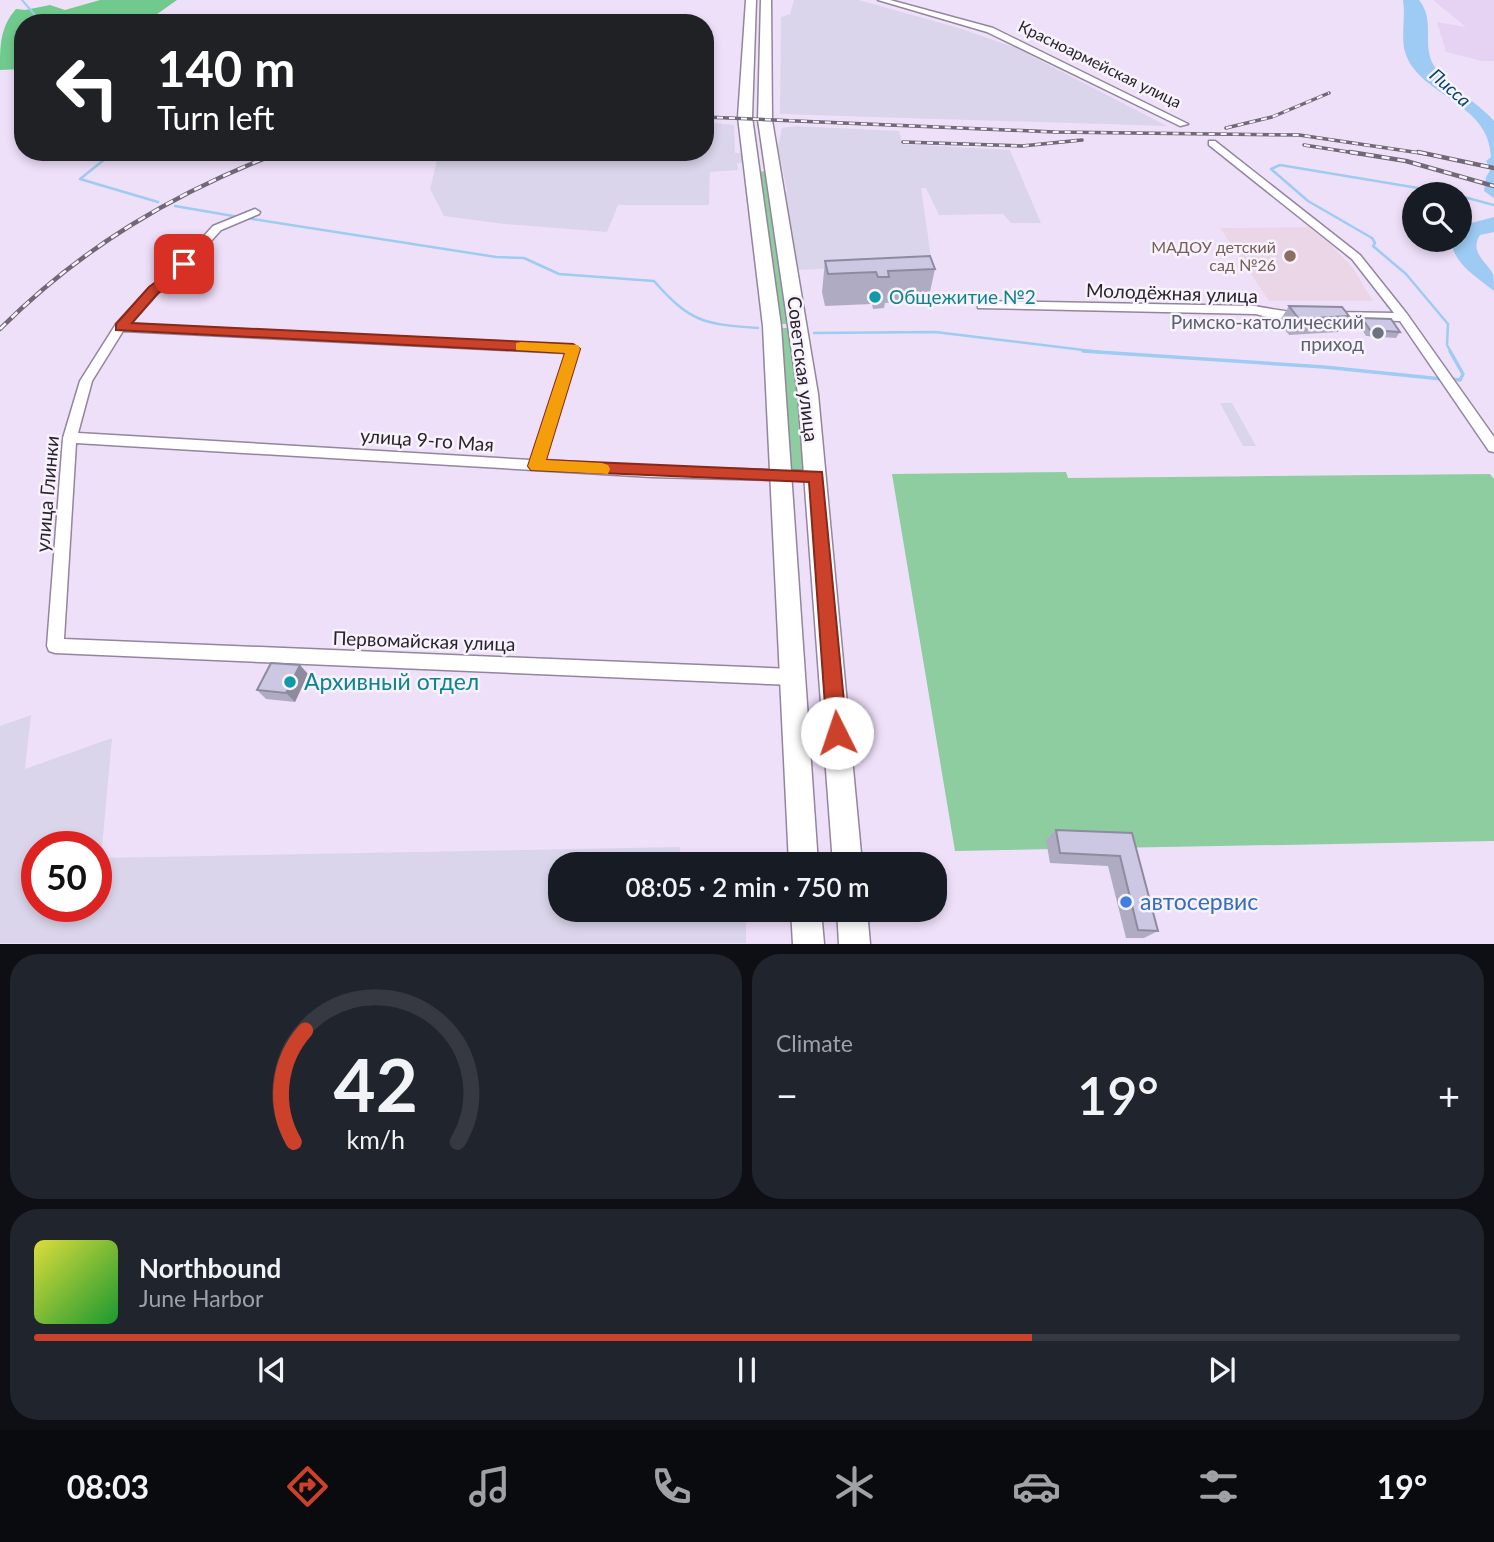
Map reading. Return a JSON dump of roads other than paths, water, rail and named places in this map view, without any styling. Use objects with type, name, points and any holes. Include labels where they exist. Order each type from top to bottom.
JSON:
[{"type":"main road","name":"Советская улица","points":[[751,0],[745,117],[762,170],[799,326],[817,476],[847,852]]},
{"type":"main road","name":"Советская улица","points":[[766,0],[762,170],[803,852]]},
{"type":"main road","points":[[807,922],[808,943]]},
{"type":"main road","points":[[853,922],[855,943]]},
{"type":"street","name":"Красноармейская улица","points":[[882,0],[990,30],[1183,124]]},
{"type":"street","points":[[1212,144],[1356,257],[1403,317],[1494,447]]},
{"type":"street","name":"улица Глинки","points":[[55,646],[70,438],[86,381],[121,327],[217,228],[255,212]]},
{"type":"street","name":"Молодёжная улица","points":[[982,305],[1255,310],[1283,316],[1310,316]]},
{"type":"street","points":[[1324,316],[1403,317]]},
{"type":"street","points":[[772,326],[799,326]]},
{"type":"street","points":[[121,327],[573,349],[536,466]]},
{"type":"street","name":"улица 9-го Мая","points":[[70,438],[536,466],[817,476]]},
{"type":"street","name":"Первомайская улица","points":[[55,646],[792,677]]},
{"type":"water","name":"Писса","points":[[1403,0],[1419,0],[1424,8],[1430,57],[1440,74],[1494,121],[1494,198],[1484,191],[1486,177],[1491,169],[1486,161],[1491,157],[1487,139],[1479,124],[1426,81],[1414,69],[1406,55],[1403,42]]},
{"type":"water","points":[[1494,217],[1494,232],[1480,235],[1476,246],[1493,274],[1494,291],[1473,275],[1454,252],[1472,252],[1472,223]]},
{"type":"waterway","points":[[22,0],[34,14]]},
{"type":"waterway","points":[[102,161],[80,179],[158,202]]},
{"type":"waterway","points":[[1402,185],[1280,165],[1271,169],[1308,201],[1372,238],[1375,243],[1373,246],[1406,274],[1448,324],[1447,345],[1451,352]]},
{"type":"waterway","points":[[1472,199],[1494,205]]},
{"type":"waterway","points":[[175,206],[239,217]]},
{"type":"waterway","points":[[246,218],[496,257],[524,258],[559,274],[654,281],[678,306],[700,319],[724,325],[758,328]]},
{"type":"waterway","points":[[814,333],[935,332],[1100,352]]},
{"type":"waterway","points":[[1083,351],[1324,367],[1442,379]]},
{"type":"waterway","points":[[1450,351],[1463,374],[1460,380],[1450,379]]},
{"type":"railway","points":[[1226,128],[1272,117],[1329,93]]},
{"type":"railway","points":[[714,117],[1055,132],[1299,135],[1427,154]]},
{"type":"railway","points":[[903,142],[1022,146],[1082,140]]},
{"type":"railway","points":[[1304,145],[1361,154]]},
{"type":"railway","points":[[1350,152],[1406,161],[1494,186]]},
{"type":"railway","points":[[1418,152],[1494,168]]},
{"type":"railway","points":[[0,329],[31,300],[96,248],[166,205],[258,161]]},
{"type":"place","name":"МАДОУ детский сад №26","points":[[1290,256]]},
{"type":"place","name":"Общежитие №2","points":[[875,297]]},
{"type":"place","name":"Римско-католический приход","points":[[1378,333]]},
{"type":"place","name":"Архивный отдел","points":[[290,682]]},
{"type":"place","name":"автосервис","points":[[1126,902]]}]
